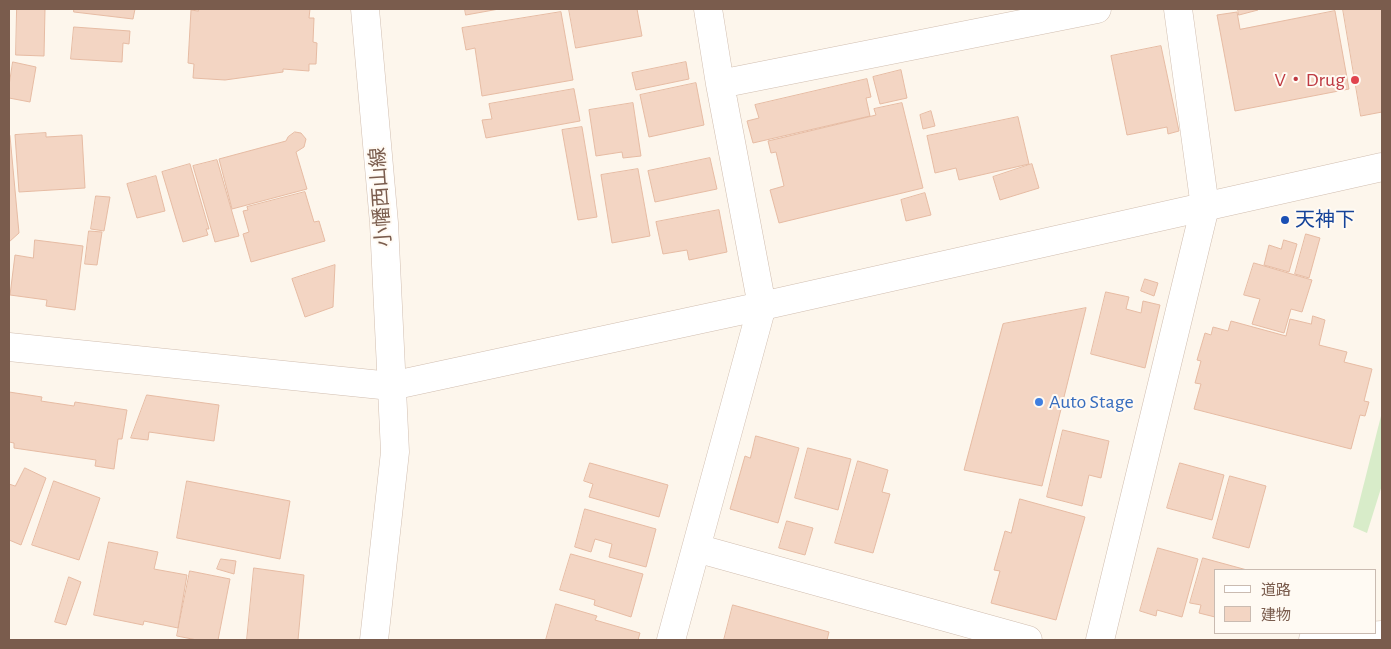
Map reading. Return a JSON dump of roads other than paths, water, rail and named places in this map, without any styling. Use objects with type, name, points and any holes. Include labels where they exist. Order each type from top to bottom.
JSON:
[{"type":"street","name":"小幡西山線","points":[[365,9],[384,223],[395,452],[374,640]]},
{"type":"street","points":[[671,640],[762,306],[720,84],[708,9]]},
{"type":"street","points":[[720,84],[1097,9]]},
{"type":"street","points":[[1100,640],[1205,207],[1178,9]]},
{"type":"street","points":[[9,347],[391,386],[762,306],[1382,167]]},
{"type":"street","points":[[696,548],[1028,640]]},
{"type":"street","points":[[1313,640],[1382,635]]},
{"type":"place","name":"V・Drug","points":[[1355,80]]},
{"type":"place","name":"天神下","points":[[1285,220]]},
{"type":"place","name":"Auto Stage","points":[[1039,402]]}]
